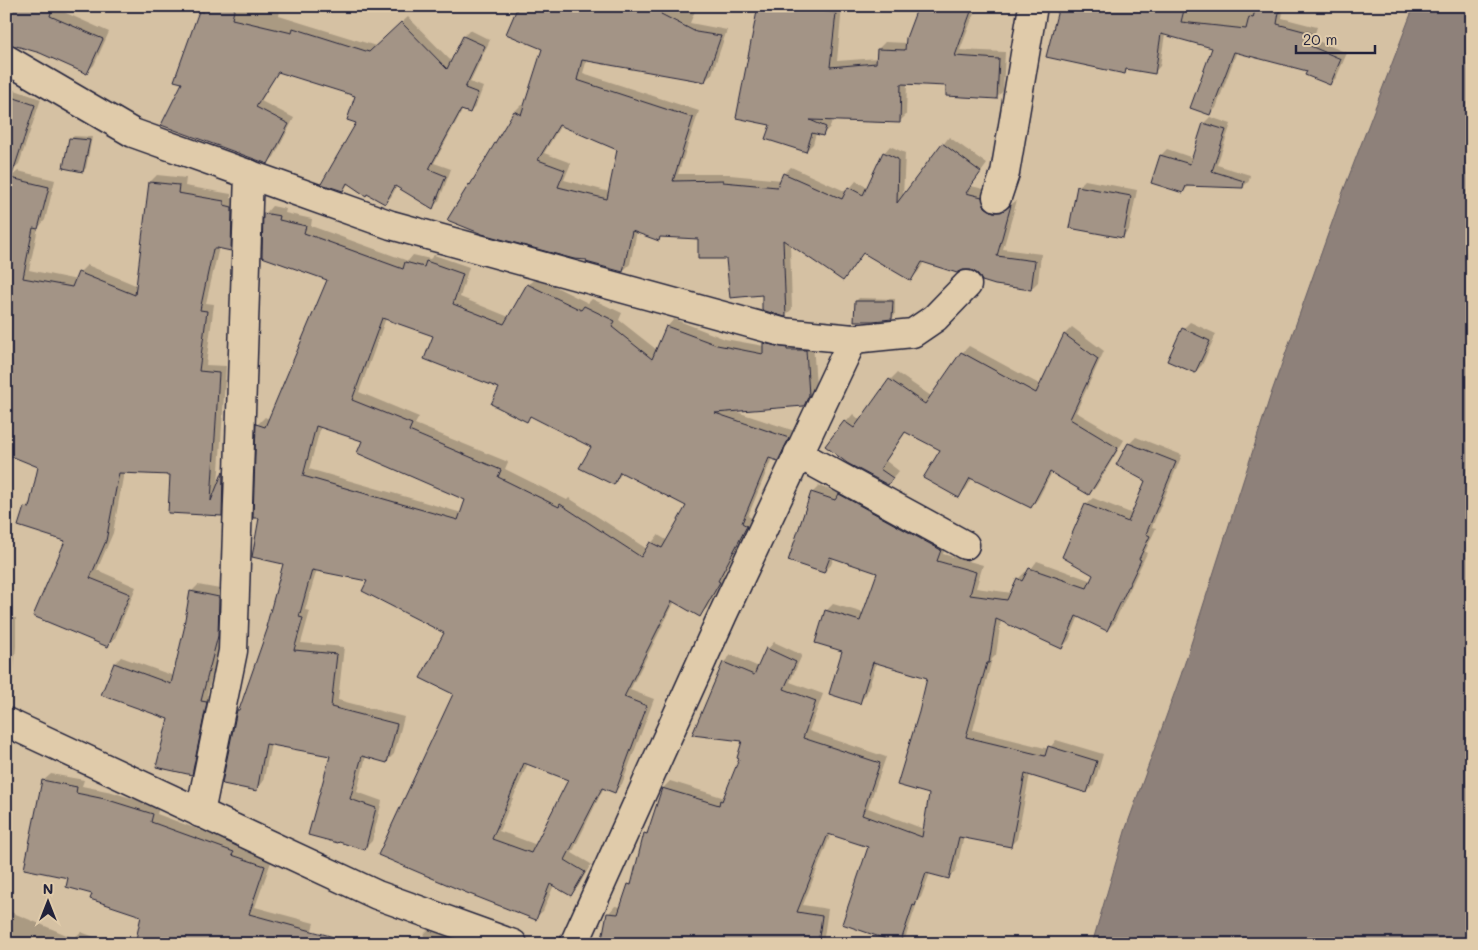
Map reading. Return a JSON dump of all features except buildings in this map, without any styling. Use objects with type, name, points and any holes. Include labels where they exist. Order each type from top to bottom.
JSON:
[{"type":"street","points":[[997,197],[1005,173],[1033,6]]},
{"type":"street","points":[[6,60],[133,133],[391,225],[782,332],[853,339],[912,333],[935,318],[967,285]]},
{"type":"street","points":[[200,813],[233,652],[249,174]]},
{"type":"street","points":[[574,944],[723,614],[853,339]]},
{"type":"street","points":[[798,454],[965,545]]},
{"type":"street","points":[[6,722],[378,895],[513,944]]},
{"type":"shaded area","points":[[1414,6],[1472,6],[1472,944],[1092,944],[1126,828],[1181,675],[1270,397],[1344,189]]}]
